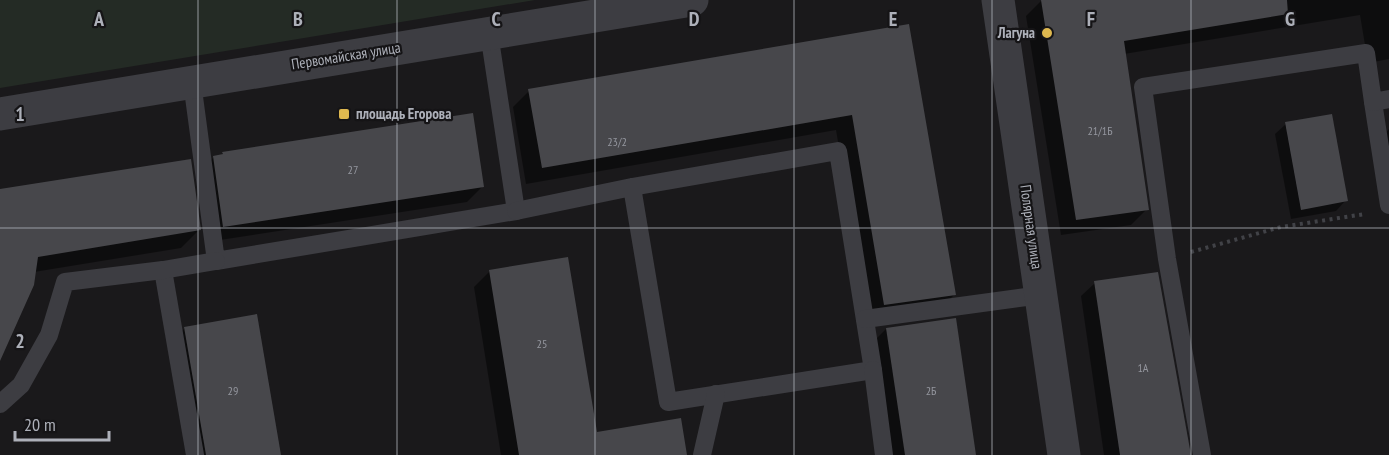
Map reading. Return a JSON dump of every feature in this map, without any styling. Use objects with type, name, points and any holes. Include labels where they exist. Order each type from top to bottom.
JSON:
[{"type":"street","name":"Первомайская улица","points":[[0,114],[692,0]]},
{"type":"street","name":"Полярная улица","points":[[998,0],[1064,455]]},
{"type":"lane","points":[[489,33],[516,211]]},
{"type":"lane","points":[[1202,455],[1167,259],[1143,87],[1366,53],[1381,101],[1389,205]]},
{"type":"lane","points":[[192,82],[216,261]]},
{"type":"lane","points":[[0,404],[21,385],[49,335],[65,282],[163,270],[516,211],[632,187],[838,151],[885,455]]},
{"type":"lane","points":[[632,187],[668,402],[873,370]]},
{"type":"lane","points":[[163,270],[195,455]]},
{"type":"lane","points":[[865,319],[1041,295]]},
{"type":"lane","points":[[702,455],[716,394]]},
{"type":"path","points":[[1167,259],[1281,227],[1369,214]]},
{"type":"shaded area","points":[[0,0],[535,0],[0,88]]},
{"type":"building","points":[[1041,0],[1287,0],[1288,14],[1124,41],[1149,210],[1076,220]]},
{"type":"building","points":[[909,24],[956,295],[884,305],[852,115],[542,168],[528,89]]},
{"type":"building","points":[[473,113],[484,187],[223,227],[213,156],[223,154],[222,152]]},
{"type":"building","points":[[1332,114],[1348,201],[1301,210],[1285,122]]},
{"type":"building","points":[[191,159],[201,230],[38,257],[34,285],[0,361],[0,189]]},
{"type":"building","points":[[568,257],[597,432],[681,418],[687,455],[519,455],[489,270]]},
{"type":"building","points":[[1158,272],[1191,455],[1120,455],[1094,281]]},
{"type":"building","points":[[257,314],[281,455],[206,455],[184,327]]},
{"type":"building","points":[[956,318],[976,455],[905,455],[886,328]]},
{"type":"place","name":"Лагуна","points":[[1047,33]]},
{"type":"place","name":"площадь Егорова","points":[[344,114]]}]
